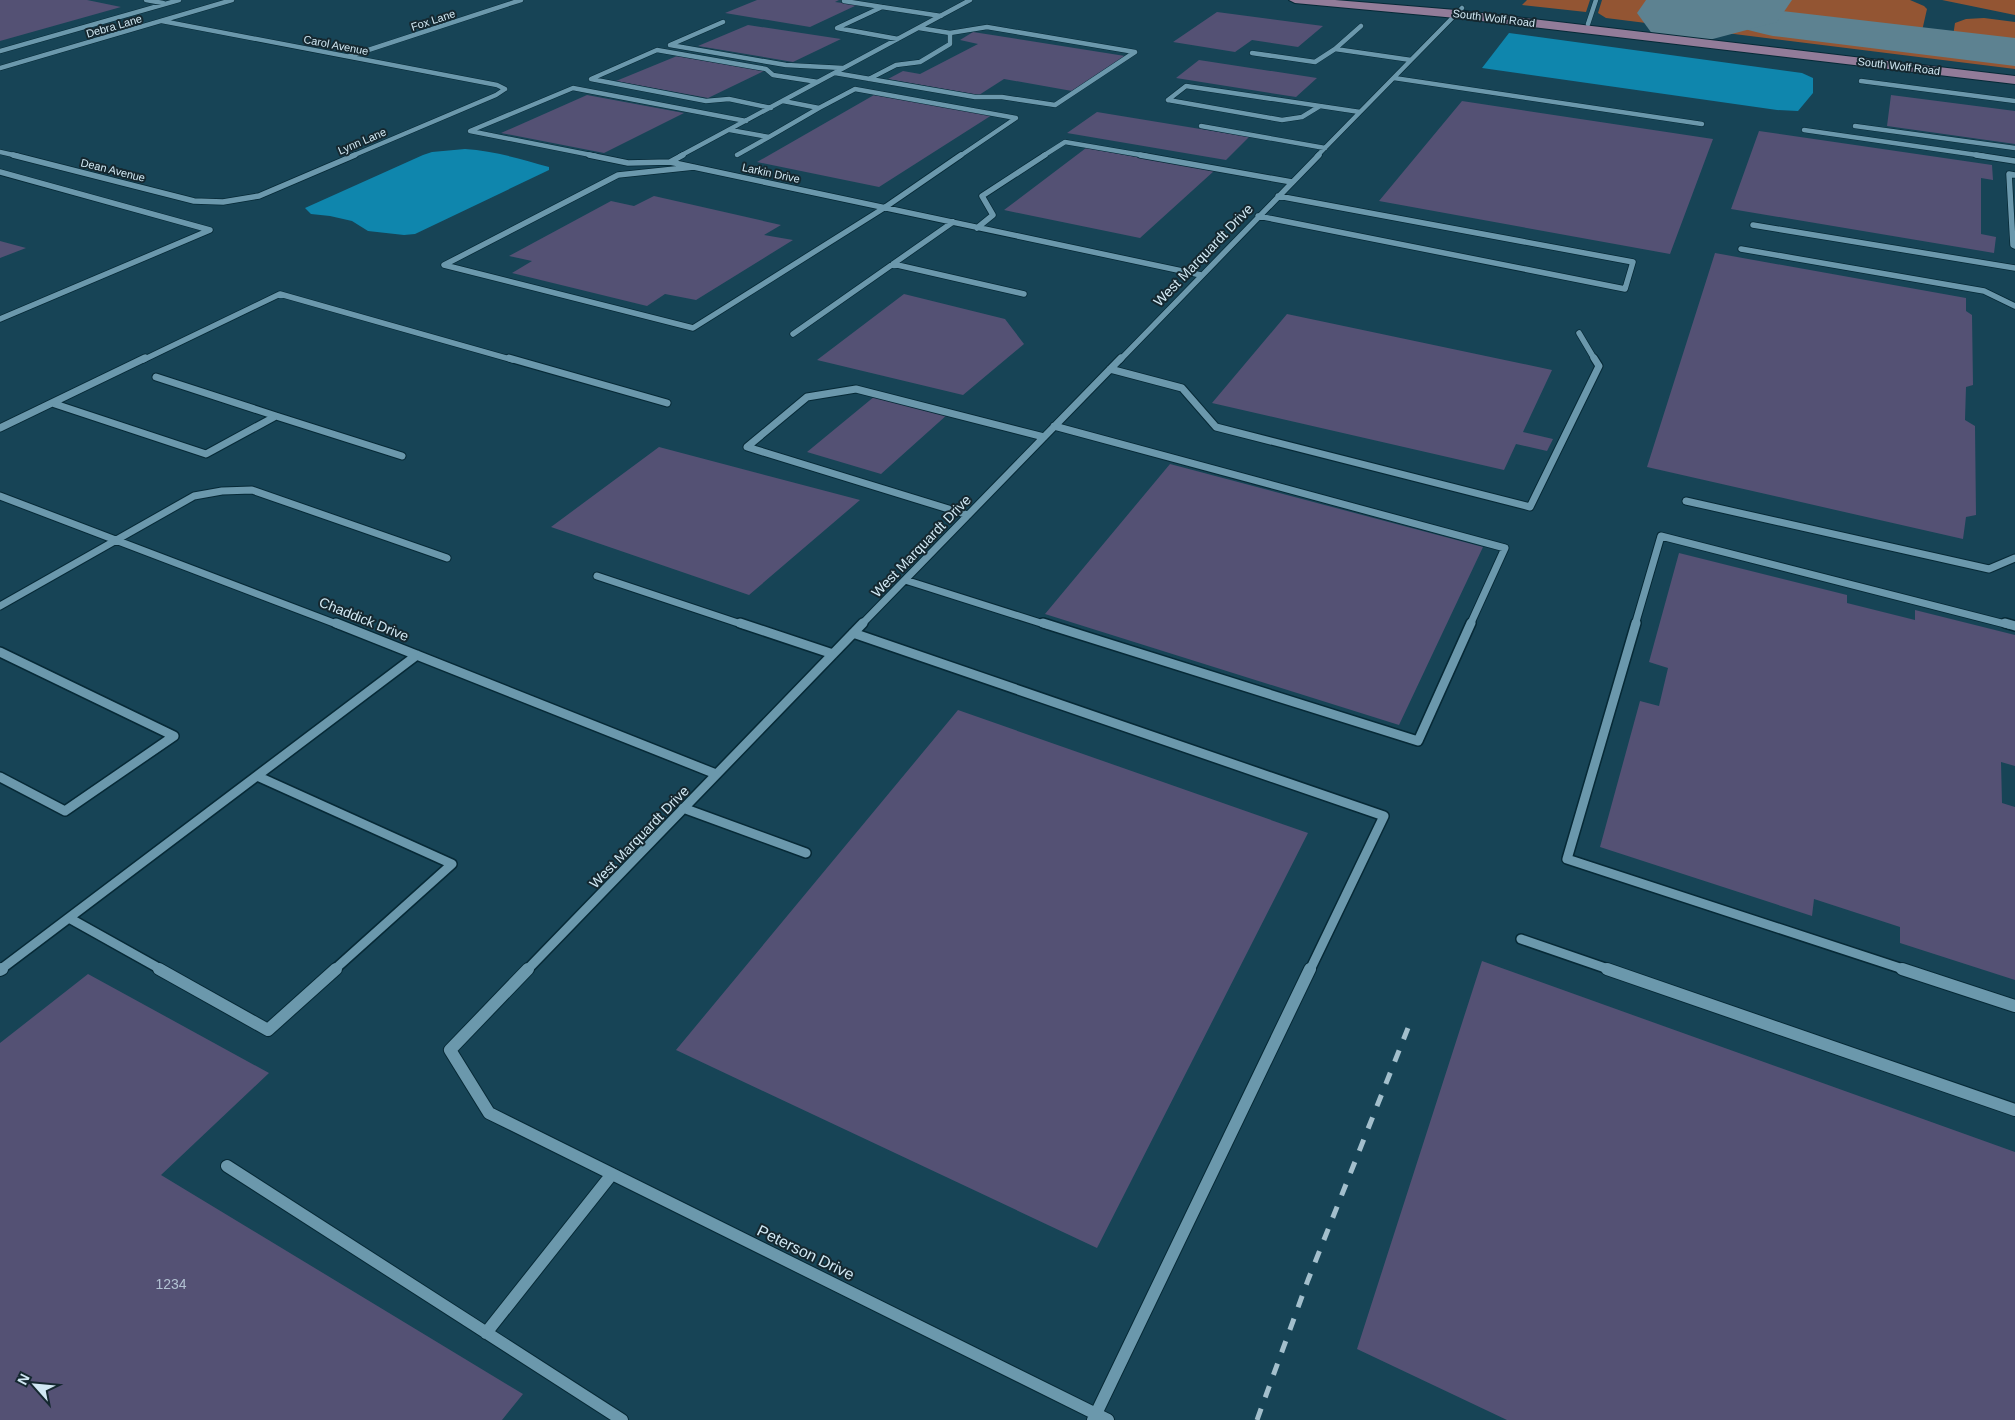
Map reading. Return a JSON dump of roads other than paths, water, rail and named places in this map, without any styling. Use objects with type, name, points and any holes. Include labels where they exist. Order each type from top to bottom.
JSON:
[{"type":"main road","name":"South Wolf Road","points":[[1295,0],[1459,11],[1651,31],[1693,40]]},
{"type":"main road","name":"South Wolf Road","points":[[1386,0],[1657,38],[1693,40],[2015,80]]},
{"type":"street","points":[[146,0],[167,4]]},
{"type":"street","points":[[0,51],[179,0]]},
{"type":"street","name":"Debra Lane","points":[[0,68],[232,0]]},
{"type":"street","name":"Fox Lane","points":[[350,56],[521,0]]},
{"type":"street","points":[[746,121],[573,88],[470,131],[628,163],[670,162],[771,108],[970,0]]},
{"type":"street","points":[[1588,24],[1596,0]]},
{"type":"street","points":[[844,1],[882,7]]},
{"type":"street","name":"West Marquardt Drive","points":[[489,1113],[450,1050],[1110,368],[1459,11]]},
{"type":"street","name":"Carol Avenue","points":[[162,21],[497,85],[506,89]]},
{"type":"street","points":[[723,22],[670,45],[786,65],[844,68]]},
{"type":"street","points":[[1252,53],[1315,62],[1335,49],[1361,26]]},
{"type":"street","points":[[835,73],[975,97],[1002,97],[1055,105],[1135,52],[987,27],[950,33],[919,28]]},
{"type":"street","points":[[868,79],[896,65],[920,62],[950,44],[950,33]]},
{"type":"street","points":[[1335,49],[1411,60]]},
{"type":"street","points":[[771,108],[729,99],[706,101],[591,79],[657,50],[766,69],[774,75],[818,82]]},
{"type":"street","points":[[1394,78],[1702,124]]},
{"type":"street","points":[[1861,81],[2015,102]]},
{"type":"street","points":[[1320,106],[1302,117],[1282,120],[1168,100],[1186,86],[1320,106],[1360,112]]},
{"type":"street","name":"Lynn Lane","points":[[223,202],[259,196],[496,95],[506,89]]},
{"type":"street","points":[[694,167],[618,175],[444,265],[693,328],[884,208],[1016,118],[856,90],[819,108],[737,155]]},
{"type":"street","points":[[783,101],[819,108]]},
{"type":"street","points":[[1201,126],[1325,148]]},
{"type":"street","points":[[1854,126],[2015,148]]},
{"type":"street","points":[[730,130],[769,137]]},
{"type":"street","points":[[1804,130],[2015,161]]},
{"type":"street","points":[[977,228],[993,215],[982,196],[1065,142],[1292,182]]},
{"type":"street","name":"Dean Avenue","points":[[0,152],[194,201],[223,202]]},
{"type":"street","name":"Larkin Drive","points":[[670,162],[1201,275]]},
{"type":"street","points":[[0,172],[210,230],[0,319]]},
{"type":"street","points":[[2015,175],[2009,174],[2013,245],[2015,246]]},
{"type":"street","points":[[1258,216],[1625,289],[1633,262],[1278,196]]},
{"type":"street","points":[[1752,225],[2015,268]]},
{"type":"street","points":[[1741,249],[1984,291],[2015,306]]},
{"type":"street","points":[[893,264],[1024,294]]},
{"type":"street","points":[[0,428],[280,294],[667,403]]},
{"type":"street","points":[[1110,368],[1182,388],[1216,427],[1530,507],[1599,366],[1579,333]]},
{"type":"street","points":[[156,377],[402,456]]},
{"type":"street","points":[[968,515],[747,446],[808,397],[856,389],[1044,437]]},
{"type":"street","points":[[52,403],[206,454],[276,416]]},
{"type":"street","points":[[905,580],[1418,741],[1505,548],[1054,426]]},
{"type":"street","points":[[0,606],[194,496],[222,491],[252,490],[447,558]]},
{"type":"street","name":"Chaddick Drive","points":[[0,496],[300,608],[716,774]]},
{"type":"street","points":[[1686,501],[1989,569],[2015,558]]},
{"type":"street","points":[[2015,626],[1662,536],[1568,859],[2015,1006]]},
{"type":"street","points":[[597,576],[833,654]]},
{"type":"street","points":[[0,652],[174,736],[64,811],[0,777]]},
{"type":"street","points":[[0,970],[417,655]]},
{"type":"street","points":[[69,918],[268,1030],[452,864],[257,776]]},
{"type":"street","points":[[683,808],[806,853]]},
{"type":"street","points":[[1521,939],[2015,1110]]},
{"type":"street","name":"Peterson Drive","points":[[489,1113],[1099,1418]]},
{"type":"street","points":[[227,1166],[622,1420]]},
{"type":"street","points":[[486,1333],[612,1174]]},
{"type":"lane","points":[[898,39],[837,28],[882,7],[941,16]]},
{"type":"lane","points":[[794,334],[953,222]]},
{"type":"lane","points":[[853,633],[1384,816],[1099,1418]]},
{"type":"water","points":[[1509,33],[1802,73],[1813,78],[1813,93],[1798,111],[1777,110],[1482,68]]},
{"type":"water","points":[[465,149],[518,158],[549,167],[549,170],[415,234],[404,235],[368,231],[352,221],[311,214],[305,208],[423,155],[432,152]]},
{"type":"railway","points":[[1257,1420],[1308,1280],[1410,1023]]}]
